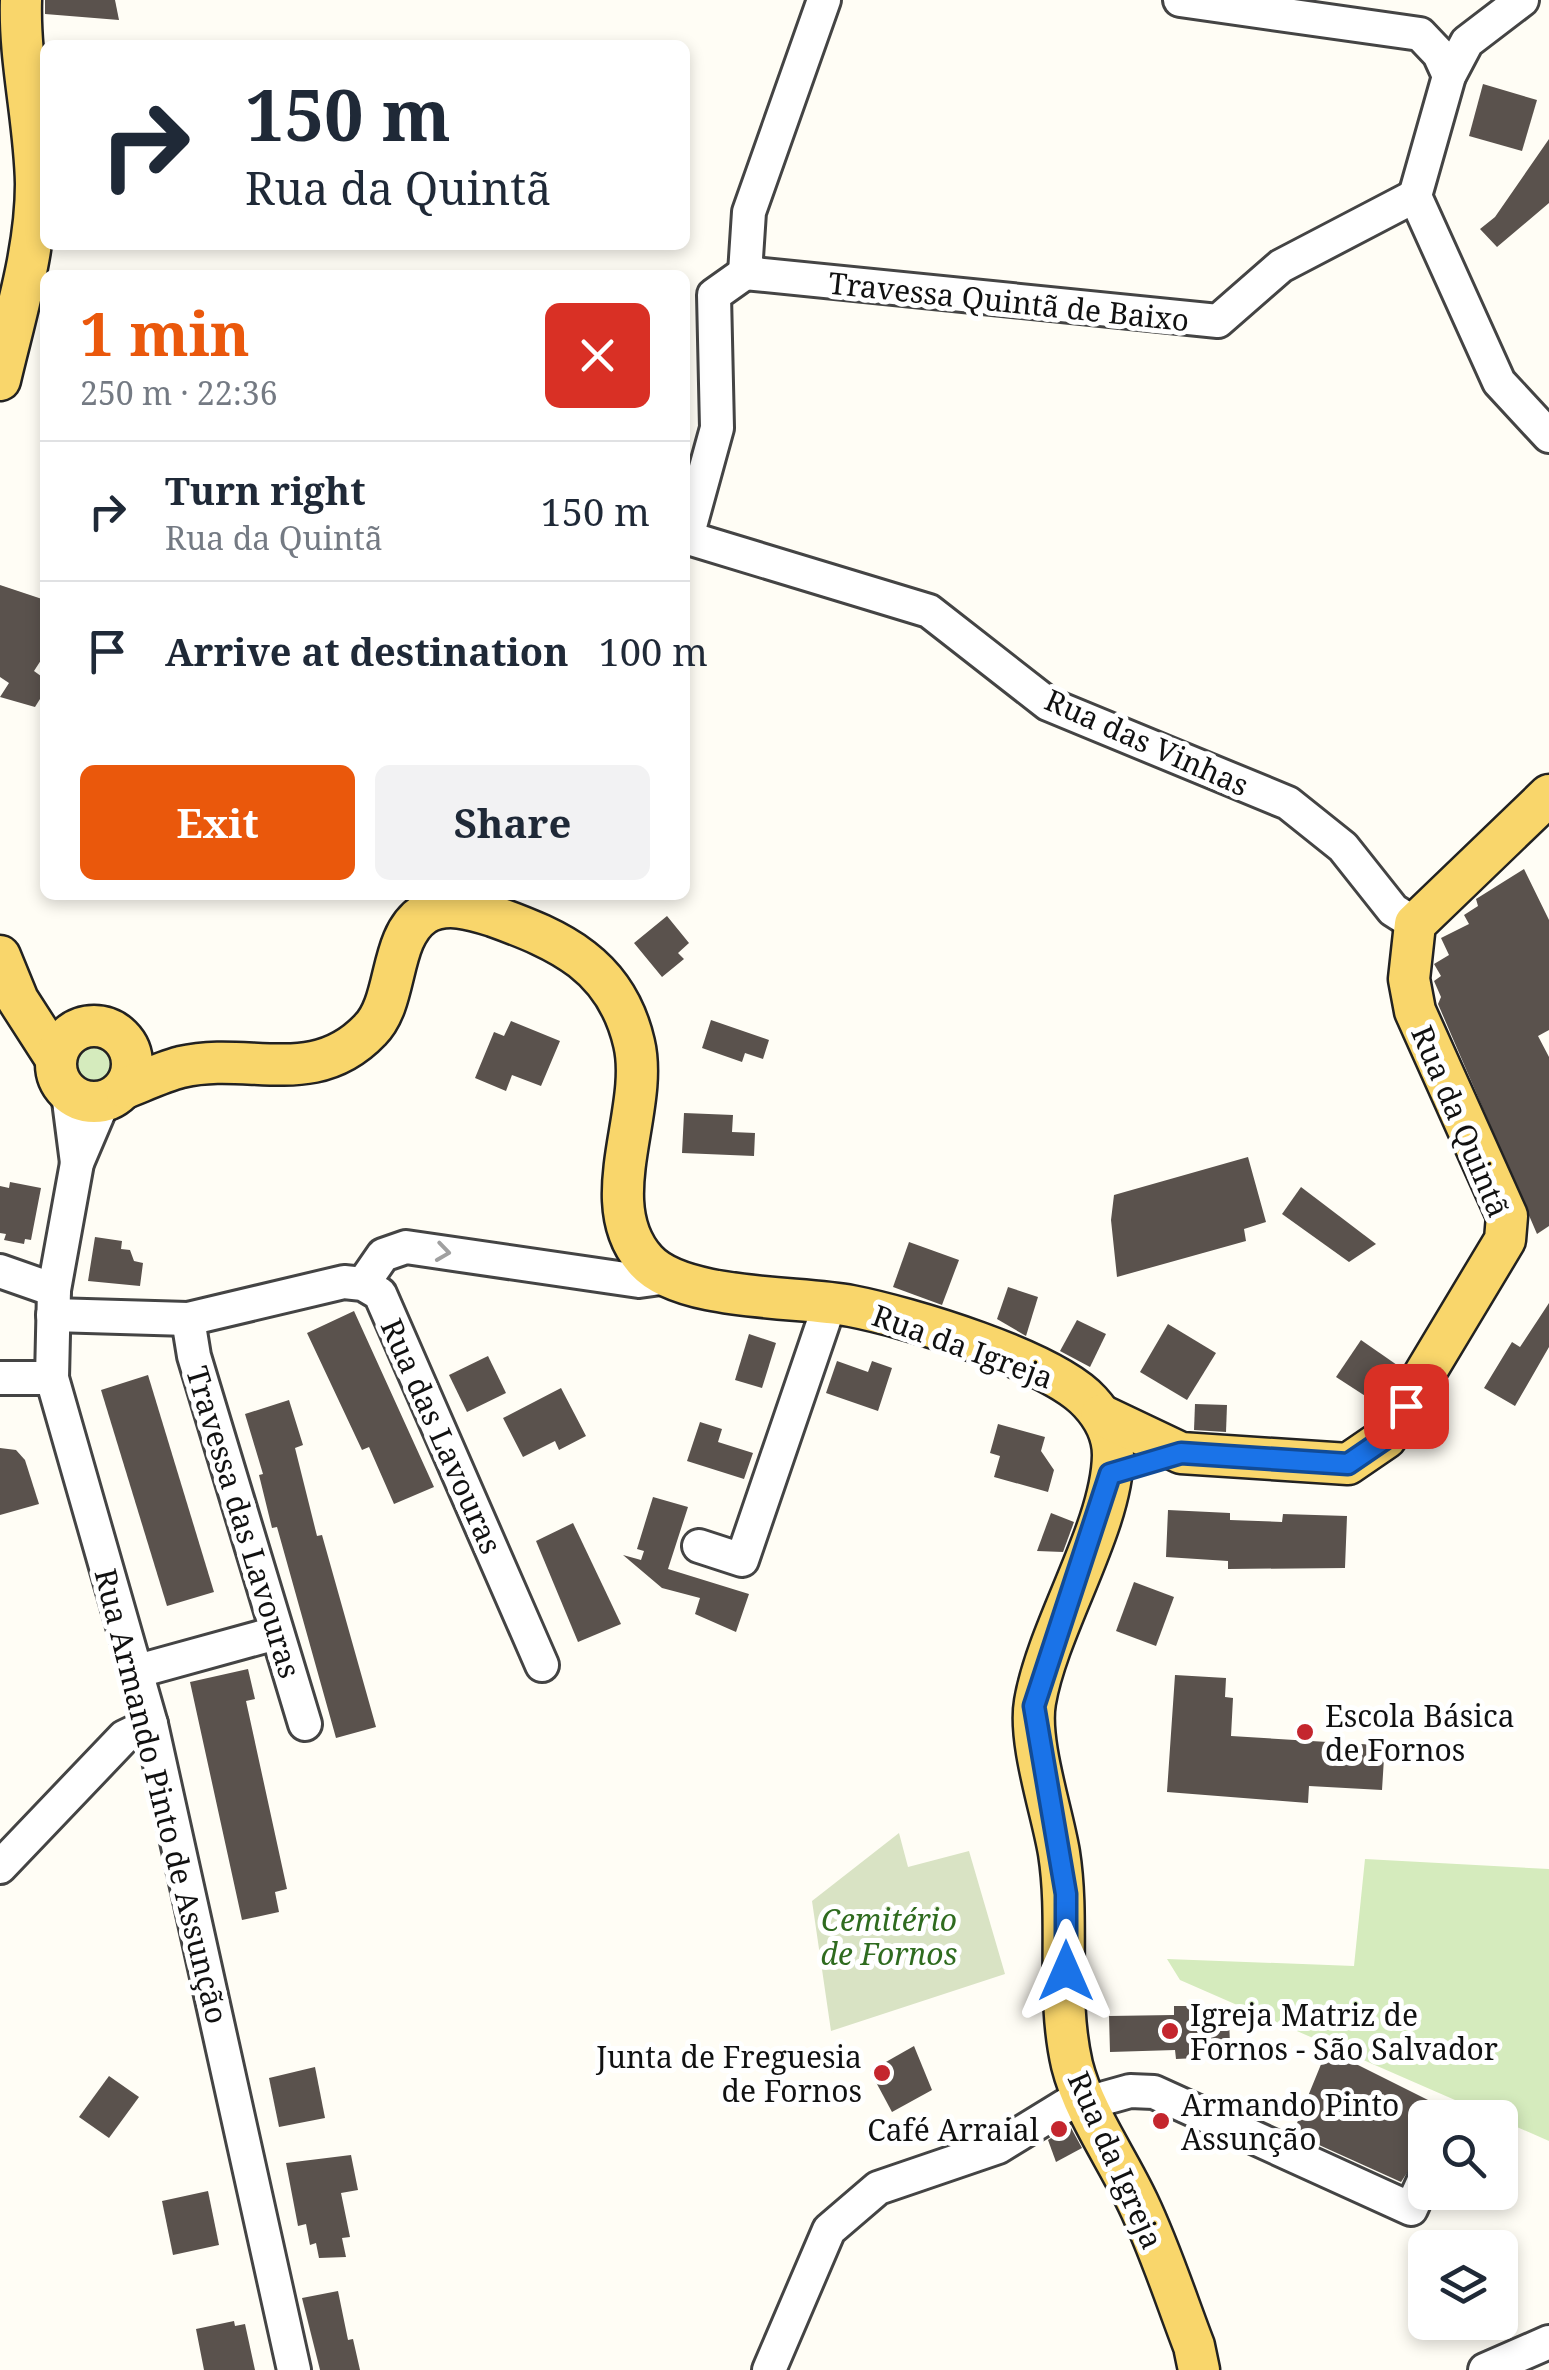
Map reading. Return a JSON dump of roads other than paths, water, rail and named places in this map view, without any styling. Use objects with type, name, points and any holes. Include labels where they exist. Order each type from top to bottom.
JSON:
[{"type":"main road","points":[[0,380],[34,217],[34,145],[21,50],[21,0]]},
{"type":"main road","points":[[1416,924],[1549,795]]},
{"type":"main road","points":[[88,1085],[182,1066],[322,1063],[356,1046],[379,1022],[404,942],[422,915],[474,902],[544,932],[572,950],[608,986],[622,1010],[636,1048],[637,1078],[627,1158],[626,1216],[634,1244],[648,1264],[668,1277]]},
{"type":"main road","name":"Rua da Quintã","points":[[1101,1415],[1181,1453],[1316,1464],[1348,1464],[1386,1438],[1506,1240],[1506,1216],[1415,1011],[1409,979],[1416,924]]},
{"type":"main road","points":[[6,968],[57,1011],[182,1066]]},
{"type":"main road","points":[[6,968],[18,1000],[88,1085]]},
{"type":"main road","points":[[88,1085],[67,1037],[106,1032]]},
{"type":"main road","points":[[88,1085],[133,1063],[106,1032]]},
{"type":"main road","name":"Rua da Igreja","points":[[668,1277],[691,1285],[830,1303],[902,1319],[1025,1363],[1066,1383],[1101,1415],[1113,1453],[1110,1474],[1034,1706],[1066,1894],[1066,2028],[1085,2099],[1141,2209],[1194,2346],[1199,2370]]},
{"type":"main road","name":"Rua da Quintã","points":[[1110,1474],[1181,1453]]},
{"type":"street","points":[[690,523],[717,428],[714,295],[745,273],[749,212],[824,0]]},
{"type":"street","points":[[1180,0],[1467,42]]},
{"type":"street","points":[[1522,0],[1467,42],[1449,76],[1415,196],[1499,382],[1549,436]]},
{"type":"street","points":[[1420,34],[1439,54],[1449,76]]},
{"type":"street","name":"Travessa Quintã de Baixo","points":[[745,273],[1218,321],[1281,266],[1415,196]]},
{"type":"street","name":"Rua das Vinhas","points":[[690,538],[929,610],[1048,704],[1288,803],[1342,847],[1394,910],[1416,924]]},
{"type":"street","name":"Rua Armando Pinto de Assunção","points":[[88,1085],[53,1303],[52,1378],[151,1724],[294,2370]]},
{"type":"street","points":[[363,1284],[383,1255],[406,1247],[639,1281],[668,1277]]},
{"type":"street","name":"Rua das Lavouras","points":[[0,1271],[53,1303],[188,1319],[344,1282],[363,1284],[380,1294],[542,1665]]},
{"type":"street","points":[[699,1546],[742,1560],[830,1303]]},
{"type":"street","name":"Travessa das Lavouras","points":[[188,1319],[194,1356],[305,1724]]},
{"type":"street","points":[[0,1378],[52,1378]]},
{"type":"street","points":[[138,1671],[276,1633]]},
{"type":"street","points":[[0,1867],[124,1736],[151,1724]]},
{"type":"street","points":[[769,2370],[829,2230],[878,2188],[998,2147],[1085,2099],[1154,2092],[1408,2208]]},
{"type":"street","points":[[1485,2370],[1549,2342]]},
{"type":"place","name":"Escola Básica de Fornos","points":[[1305,1732]]},
{"type":"place","name":"Igreja Matriz de Fornos - São Salvador","points":[[1170,2031]]},
{"type":"place","name":"Junta de Freguesia de Fornos","points":[[882,2073]]},
{"type":"place","name":"Armando Pinto Assunção","points":[[1161,2121]]},
{"type":"place","name":"Café Arraial","points":[[1059,2129]]},
{"type":"park label","name":"Cemitério de Fornos","points":[[889,1936]]}]
